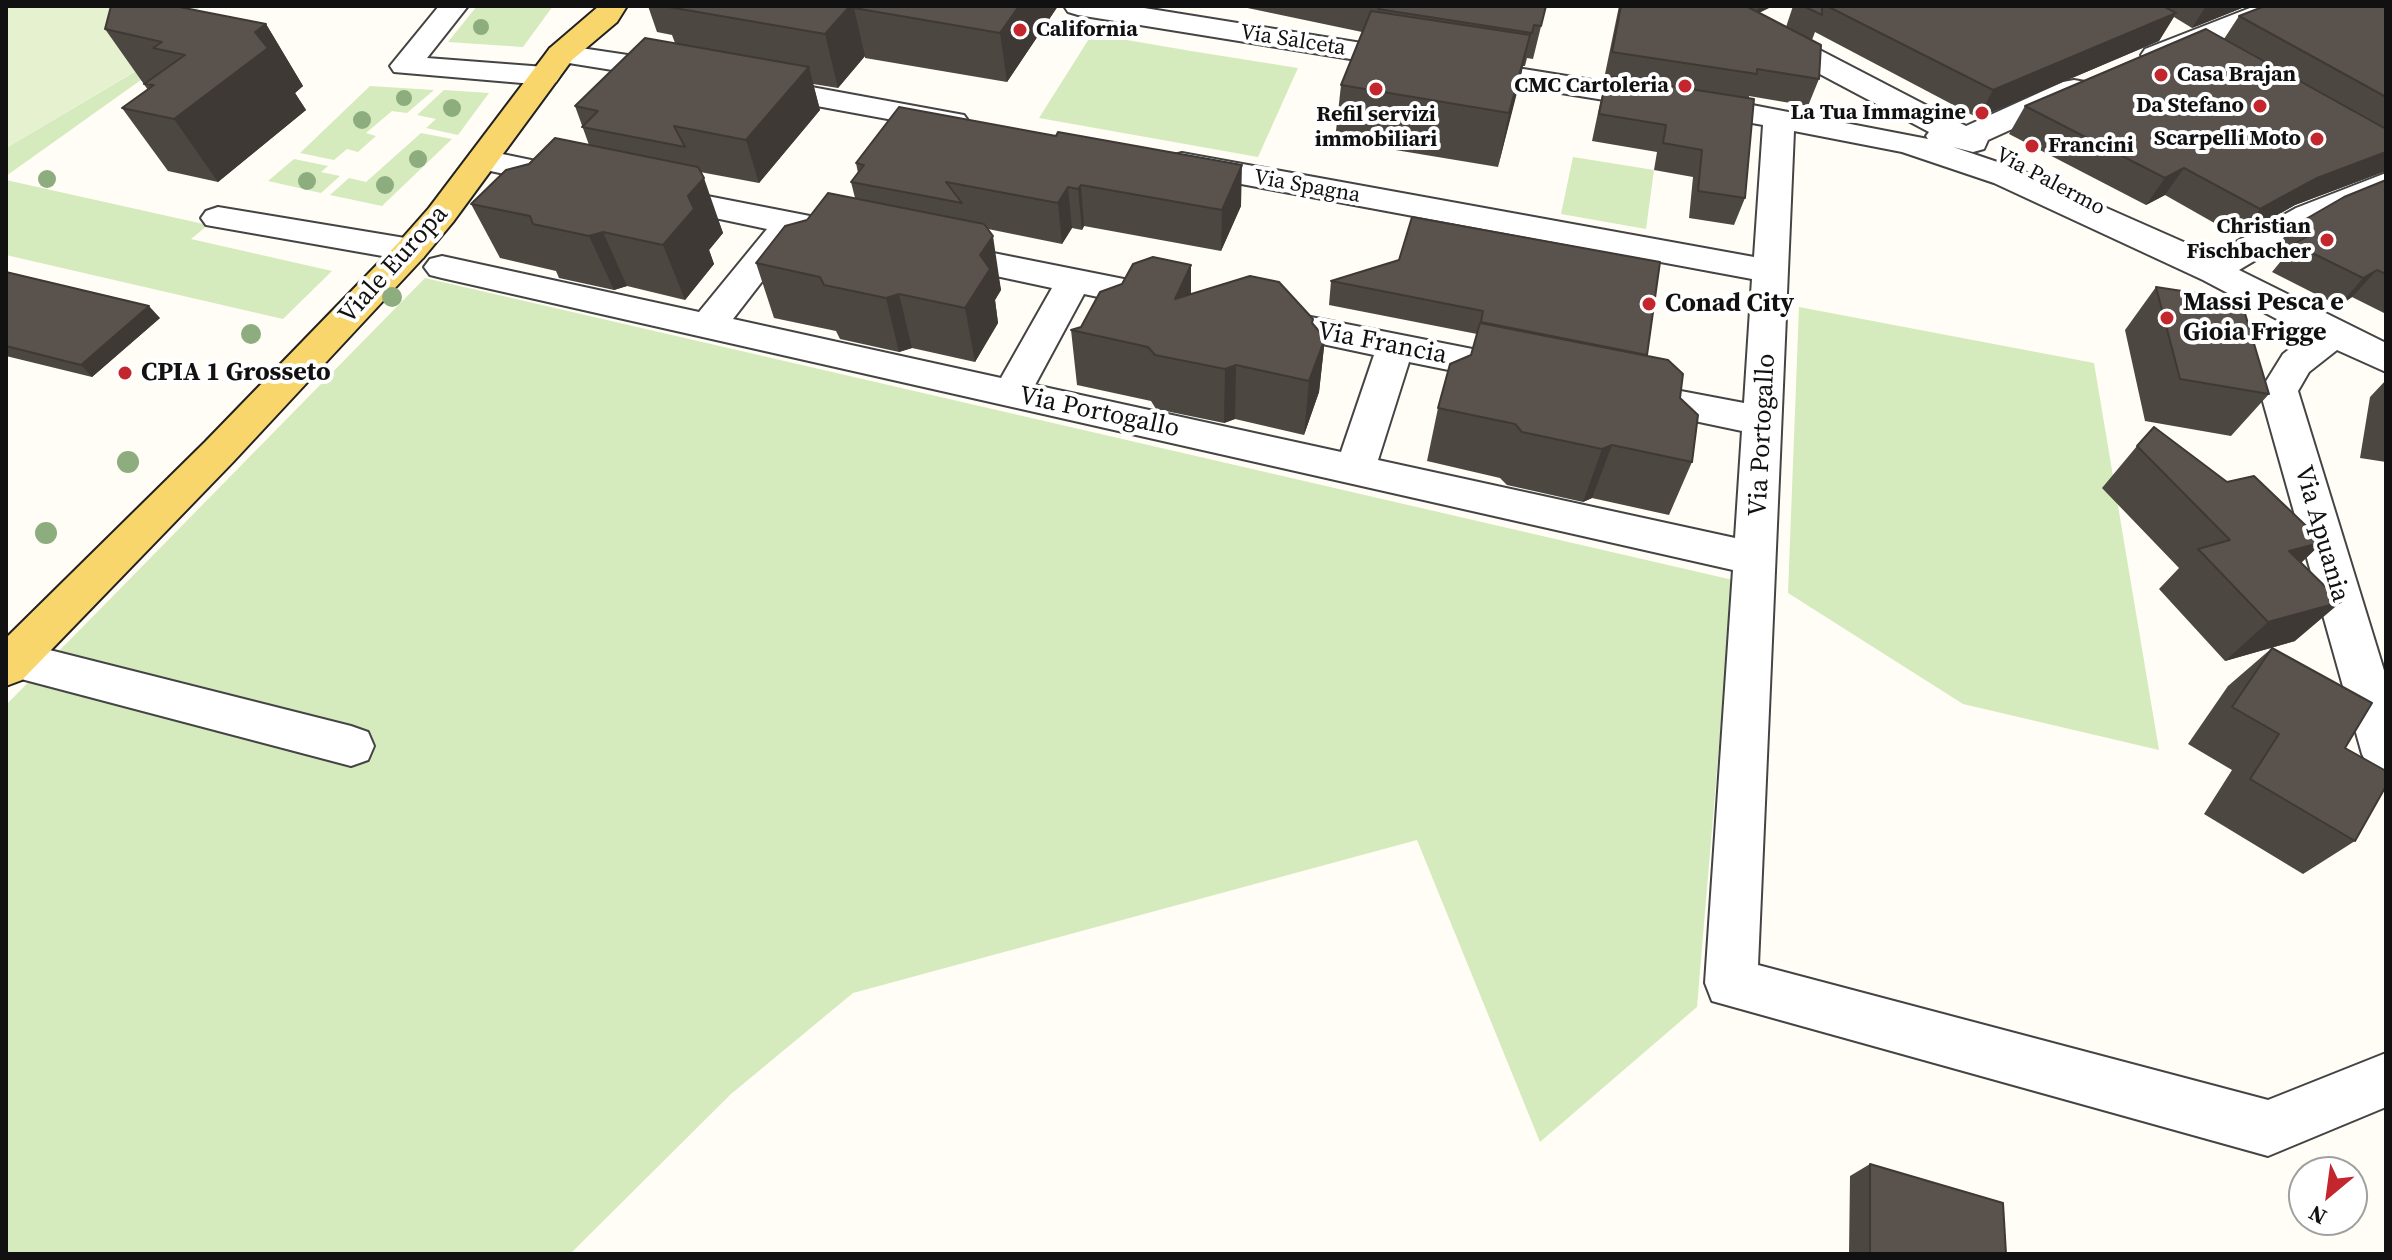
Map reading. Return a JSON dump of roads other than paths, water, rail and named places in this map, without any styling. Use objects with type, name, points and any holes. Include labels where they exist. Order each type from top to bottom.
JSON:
[{"type":"main road","name":"Viale Europa","points":[[553,65],[576,6]]},
{"type":"main road","name":"Viale Europa","points":[[9,661],[219,452],[426,259],[483,160],[553,65],[607,16],[613,6]]},
{"type":"street","points":[[454,6],[405,66],[553,65],[722,79],[977,126]]},
{"type":"street","name":"Via Salceta","points":[[1078,6],[1687,104]]},
{"type":"street","name":"Via Palermo","points":[[1713,6],[2174,247],[2212,271],[2386,359]]},
{"type":"street","points":[[2125,67],[2281,6]]},
{"type":"street","points":[[1756,28],[1792,12]]},
{"type":"street","points":[[2151,21],[2228,64]]},
{"type":"street","points":[[1839,129],[1964,138],[2097,79]]},
{"type":"street","points":[[1839,129],[1876,123],[1893,115],[1894,107],[1879,93]]},
{"type":"street","points":[[1718,109],[1907,143],[2006,176],[2212,271],[2308,215],[2386,183]]},
{"type":"street","name":"Via Portogallo","points":[[218,218],[426,259],[708,326],[1355,469],[1756,572],[1779,119]]},
{"type":"street","name":"Via Spagna","points":[[1146,157],[1770,271]]},
{"type":"street","name":"Via Francia","points":[[483,160],[1549,378]]},
{"type":"street","points":[[708,326],[790,223]]},
{"type":"street","points":[[1011,393],[1074,281]]},
{"type":"street","name":"Via Apuania","points":[[2334,333],[2296,363],[2279,391],[2386,754]]},
{"type":"street","points":[[1355,469],[1396,346]]},
{"type":"street","points":[[1595,387],[1763,421]]},
{"type":"street","points":[[1756,572],[1731,983],[2268,1128],[2386,1080]]},
{"type":"street","points":[[9,661],[351,746]]},
{"type":"place","name":"California","points":[[1020,30]]},
{"type":"place","name":"Casa Brajan","points":[[2161,75]]},
{"type":"place","name":"CMC Cartoleria","points":[[1685,86]]},
{"type":"place","name":"Refil servizi immobiliari","points":[[1376,89]]},
{"type":"place","name":"Da Stefano","points":[[2260,106]]},
{"type":"place","name":"La Tua Immagine","points":[[1982,113]]},
{"type":"place","name":"Scarpelli Moto","points":[[2317,139]]},
{"type":"place","name":"Francini","points":[[2032,146]]},
{"type":"place","name":"Christian Fischbacher","points":[[2327,240]]},
{"type":"place","name":"Conad City","points":[[1649,304]]},
{"type":"place","name":"Massi Pesca e Gioia Frigge","points":[[2167,318]]},
{"type":"place","name":"CPIA 1 Grosseto","points":[[125,373]]}]
